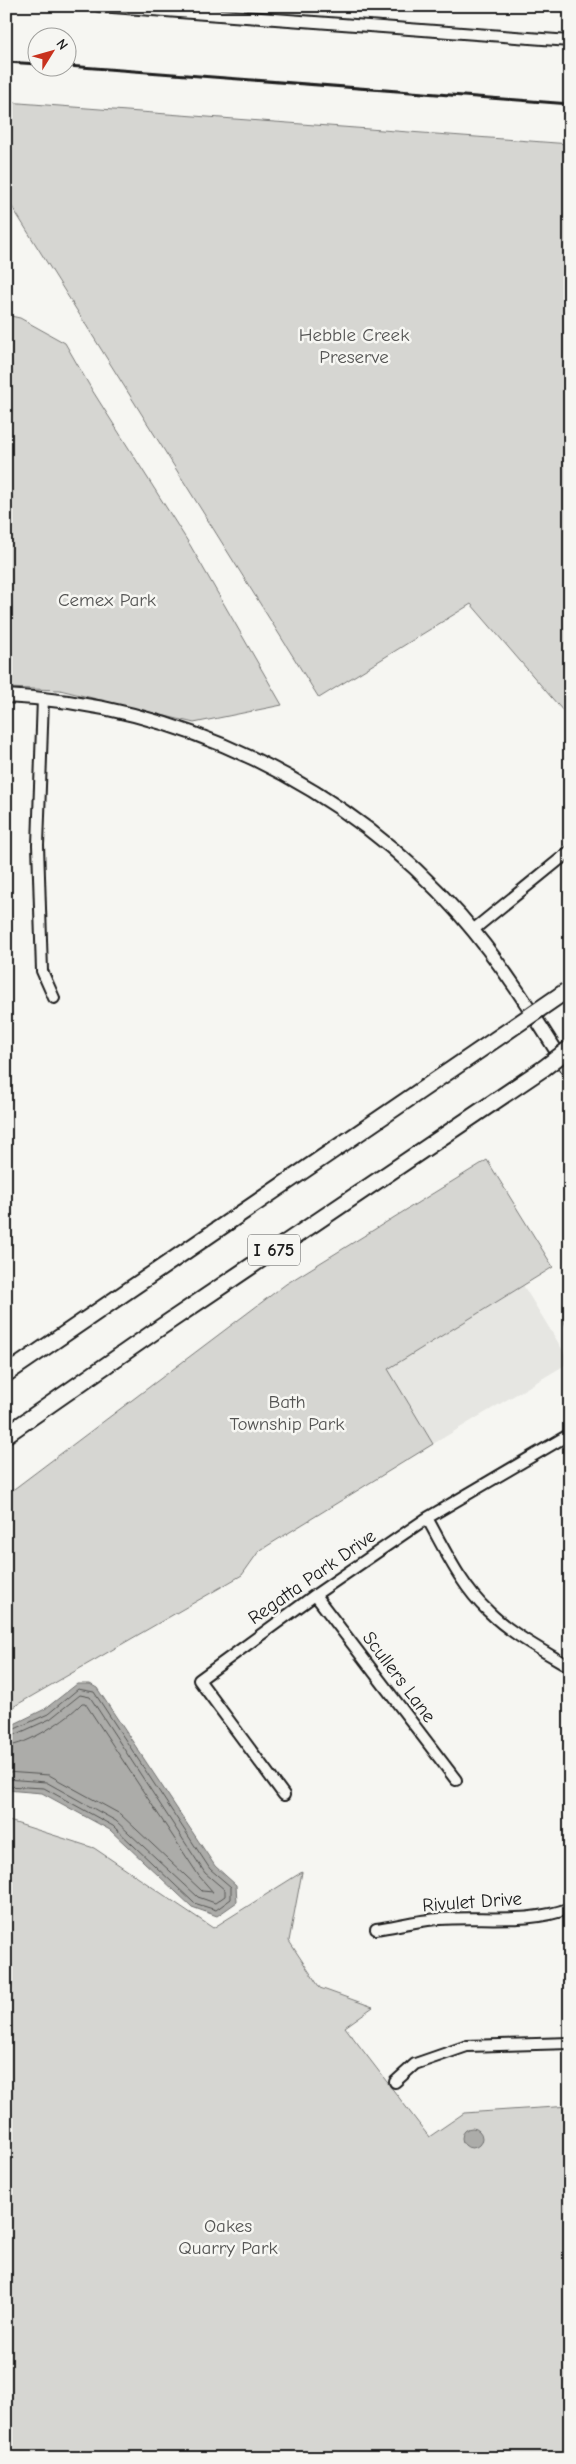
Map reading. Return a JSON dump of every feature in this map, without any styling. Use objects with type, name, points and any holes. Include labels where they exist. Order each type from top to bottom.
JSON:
[{"type":"highway","name":"I 675","points":[[9,1371],[568,990]]},
{"type":"highway","name":"I 675","points":[[6,1435],[161,1327],[544,1068],[570,1048]]},
{"type":"highway","points":[[6,1444],[161,1327]]},
{"type":"main road","points":[[6,696],[43,698],[106,708],[163,723],[214,741],[276,769],[332,803],[397,852],[437,890],[473,930],[531,1011],[570,1073]]},
{"type":"street","points":[[99,6],[570,41]]},
{"type":"street","points":[[43,698],[38,846],[42,971],[54,998]]},
{"type":"street","points":[[473,930],[570,850]]},
{"type":"street","name":"Regatta Park Drive","points":[[284,1795],[199,1680],[315,1595],[427,1518],[570,1434]]},
{"type":"street","points":[[427,1518],[466,1585],[487,1611],[513,1632],[570,1668]]},
{"type":"street","name":"Scullers Lane","points":[[315,1595],[456,1780]]},
{"type":"street","name":"Rivulet Drive","points":[[376,1929],[440,1919],[502,1919],[557,1913],[570,1908]]},
{"type":"street","points":[[395,2082],[416,2064],[467,2046],[570,2043]]},
{"type":"shaded area","points":[[523,1285],[570,1362],[433,1444],[387,1369]]},
{"type":"green space","name":"Hebble Creek Preserve","points":[[6,102],[570,144],[570,719],[471,604],[319,698],[6,197]]},
{"type":"green space","name":"Cemex Park","points":[[6,315],[20,318],[65,343],[92,390],[190,545],[282,705],[194,723],[60,690],[6,688]]},
{"type":"green space","name":"Bath Township Park","points":[[487,1160],[553,1267],[388,1369],[433,1444],[259,1551],[242,1575],[6,1711],[6,1495],[286,1284]]},
{"type":"green space","name":"Oakes Quarry Park","points":[[6,1820],[94,1848],[213,1928],[302,1872],[289,1941],[320,1988],[373,2007],[345,2027],[429,2137],[464,2113],[570,2106],[570,2458],[6,2458]]},
{"type":"water","points":[[570,1294],[570,1334],[565,1324],[564,1314],[565,1304]]},
{"type":"water","points":[[77,1684],[90,1684],[97,1688],[215,1866],[236,1885],[237,1902],[217,1916],[192,1907],[110,1830],[42,1793],[6,1790],[6,1728],[45,1709]]},
{"type":"water","points":[[472,2128],[479,2131],[482,2138],[479,2145],[472,2148],[465,2145],[462,2138],[465,2131]]},
{"type":"railway","points":[[6,62],[28,63]]},
{"type":"railway","points":[[78,67],[570,104]]}]
